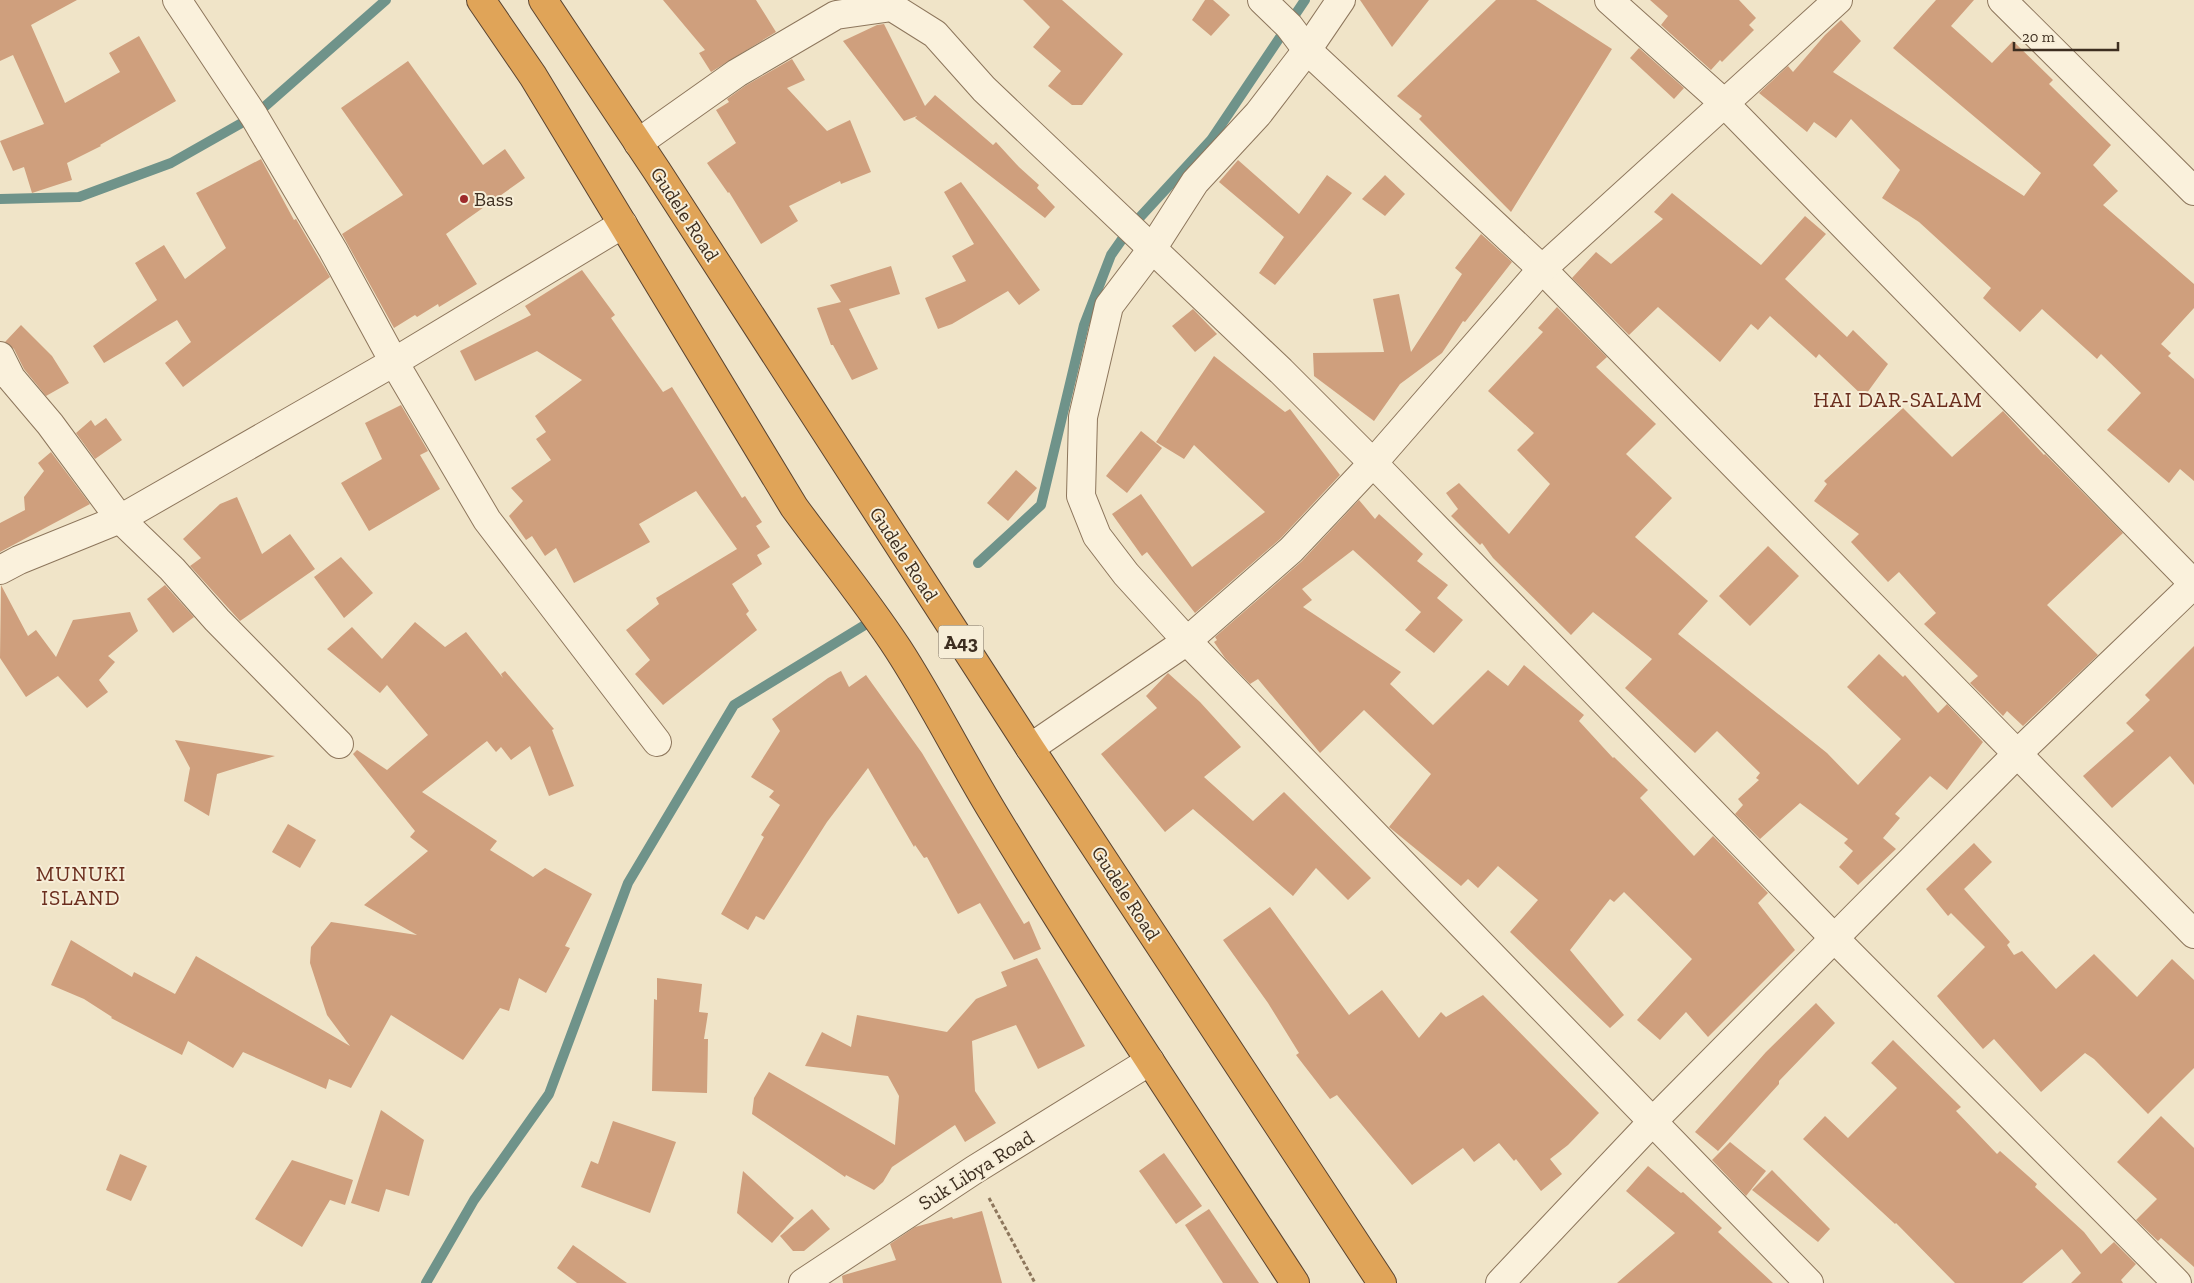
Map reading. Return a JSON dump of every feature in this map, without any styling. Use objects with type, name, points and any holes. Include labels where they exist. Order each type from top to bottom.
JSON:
[{"type":"highway","name":"A43","points":[[481,0],[533,76],[794,507],[864,599],[898,650],[993,813],[1150,1061],[1295,1283]]},
{"type":"highway","name":"Gudele Road","points":[[543,0],[638,142],[1030,748],[1382,1283]]},
{"type":"street","points":[[177,0],[254,116],[333,250],[394,362],[487,520],[657,742]]},
{"type":"street","points":[[1262,0],[1289,26],[1307,50],[1542,269],[2194,934]]},
{"type":"street","points":[[1341,0],[1307,50],[1258,114],[1195,182],[1152,248],[1109,306],[1083,417],[1081,496],[1097,536],[1126,574],[1187,640],[1809,1283]]},
{"type":"street","points":[[1500,1283],[1653,1121],[1836,940],[2017,754],[2194,584],[1724,103],[1609,0]]},
{"type":"street","points":[[1030,748],[1187,640],[1291,550],[1374,463],[1542,269],[1838,0]]},
{"type":"street","points":[[2002,0],[2194,192]]},
{"type":"street","points":[[638,142],[736,73],[836,15],[892,7],[935,34],[984,89],[1152,248],[1374,463],[1836,940],[2177,1283]]},
{"type":"street","points":[[0,570],[120,519],[394,362],[623,224]]},
{"type":"street","points":[[0,356],[11,378],[50,424],[120,519],[172,568],[217,620],[339,744]]},
{"type":"street","name":"Suk Libya Road","points":[[804,1283],[974,1170],[1150,1061]]},
{"type":"path","points":[[974,1170],[1035,1283]]},
{"type":"building","points":[[0,0],[77,0],[31,25],[65,103],[120,72],[109,53],[139,36],[176,101],[101,146],[67,163],[72,180],[32,193],[24,167],[13,171],[0,141],[44,124],[13,55],[0,61]]},
{"type":"building","points":[[663,0],[756,0],[776,32],[711,72],[699,53],[705,50]]},
{"type":"building","points":[[1023,0],[1062,0],[1123,54],[1082,105],[1072,105],[1048,86],[1061,71],[1033,47],[1050,27]]},
{"type":"building","points":[[1205,0],[1213,0],[1230,15],[1211,36],[1192,20]]},
{"type":"building","points":[[1360,0],[1429,0],[1392,47]]},
{"type":"building","points":[[1496,0],[1536,0],[1612,49],[1511,212],[1419,119],[1422,116],[1397,96]]},
{"type":"building","points":[[1650,0],[1739,0],[1756,18],[1749,25],[1754,30],[1722,62],[1720,60],[1711,70],[1661,25],[1668,16]]},
{"type":"building","points":[[1936,0],[1974,0],[1951,26],[1992,63],[2013,41],[2053,80],[2049,84],[2111,145],[2093,165],[2118,191],[2103,205],[2194,284],[2194,308],[2161,344],[2171,353],[2168,356],[2194,379],[2194,481],[2180,469],[2169,483],[2107,430],[2141,393],[2101,354],[2097,359],[2042,309],[2020,332],[1983,298],[1991,288],[1919,222],[1882,198],[1900,170],[1851,119],[1836,138],[1814,122],[1807,132],[1759,93],[1788,66],[1793,72],[1825,35],[1841,20],[1861,41],[1833,72],[2024,196],[2041,173],[1893,48]]},
{"type":"building","points":[[884,24],[925,106],[935,95],[993,145],[996,142],[1039,185],[1037,188],[1055,207],[1045,218],[915,118],[917,116],[904,121],[843,41],[877,25]]},
{"type":"building","points":[[1639,48],[1684,88],[1674,99],[1630,58]]},
{"type":"building","points":[[792,59],[805,80],[787,88],[827,131],[850,120],[871,172],[841,184],[840,181],[789,206],[798,221],[761,244],[729,192],[707,163],[736,143],[716,110],[729,102],[727,99],[745,86]]},
{"type":"building","points":[[408,61],[483,165],[505,149],[525,178],[446,234],[477,284],[439,307],[438,304],[394,328],[342,234],[403,195],[341,108]]},
{"type":"building","points":[[261,159],[294,220],[296,219],[330,277],[183,387],[165,363],[191,342],[177,320],[104,363],[93,346],[157,300],[135,263],[164,245],[185,279],[226,248],[196,193]]},
{"type":"building","points":[[1238,160],[1299,214],[1327,175],[1352,193],[1275,285],[1259,273],[1284,237],[1219,182]]},
{"type":"building","points":[[1385,175],[1405,194],[1385,216],[1362,199]]},
{"type":"building","points":[[961,182],[1040,290],[1019,305],[1008,291],[952,324],[938,329],[925,298],[966,281],[952,256],[974,244],[944,192]]},
{"type":"building","points":[[1672,193],[1761,265],[1805,216],[1826,234],[1785,279],[1847,337],[1853,330],[1888,364],[1864,397],[1819,354],[1816,358],[1770,316],[1758,330],[1751,324],[1720,362],[1658,307],[1629,335],[1572,278],[1596,252],[1611,264],[1663,219],[1654,212]]},
{"type":"building","points":[[1481,234],[1512,262],[1465,322],[1463,321],[1442,353],[1400,384],[1374,421],[1314,376],[1313,353],[1384,352],[1373,299],[1399,294],[1411,352],[1462,274],[1455,268]]},
{"type":"building","points":[[891,266],[900,294],[849,309],[878,369],[852,380],[833,345],[831,345],[817,308],[841,302],[830,285]]},
{"type":"building","points":[[582,270],[615,315],[611,318],[663,392],[672,387],[742,498],[745,496],[762,522],[756,526],[770,547],[757,555],[762,564],[732,584],[749,611],[746,614],[757,630],[663,705],[635,674],[650,660],[626,630],[659,604],[656,598],[737,549],[696,491],[639,524],[650,542],[574,583],[556,548],[545,556],[532,536],[526,540],[509,516],[523,501],[511,488],[551,460],[536,439],[546,432],[535,416],[582,380],[537,351],[475,381],[460,351],[531,315],[525,306]]},
{"type":"building","points":[[1557,307],[1607,357],[1596,367],[1656,424],[1626,454],[1672,498],[1635,537],[1708,601],[1678,634],[1827,753],[1858,785],[1901,739],[1847,687],[1879,654],[1903,677],[1905,675],[1938,713],[1947,704],[1983,742],[1947,790],[1930,776],[1895,814],[1900,818],[1883,838],[1896,849],[1858,885],[1839,867],[1853,851],[1844,843],[1848,839],[1800,803],[1760,839],[1735,814],[1743,805],[1738,799],[1759,780],[1756,778],[1760,773],[1717,731],[1695,753],[1625,688],[1652,659],[1593,612],[1571,635],[1493,558],[1482,543],[1480,545],[1451,516],[1458,509],[1446,493],[1459,483],[1509,534],[1550,484],[1517,450],[1534,433],[1488,391],[1543,332],[1538,328]]},
{"type":"building","points":[[1193,309],[1217,334],[1195,352],[1172,326]]},
{"type":"building","points":[[21,325],[52,356],[69,383],[46,396],[24,369],[14,349],[5,342]]},
{"type":"building","points":[[1214,356],[1285,412],[1290,409],[1340,475],[1280,539],[1195,613],[1147,552],[1142,556],[1112,514],[1141,494],[1192,567],[1265,512],[1194,445],[1184,459],[1156,442]]},
{"type":"building","points":[[401,405],[428,451],[420,455],[440,489],[369,531],[341,483],[382,459],[365,423]]},
{"type":"building","points":[[1903,408],[1952,457],[2003,411],[2044,455],[2123,533],[2047,605],[2098,655],[2023,726],[2007,711],[2003,716],[1970,683],[1978,676],[1924,624],[1936,613],[1899,572],[1888,582],[1851,542],[1859,534],[1814,501],[1827,484],[1824,481]]},
{"type":"building","points":[[106,418],[122,440],[95,459],[76,433],[91,420],[95,426]]},
{"type":"building","points":[[1141,431],[1162,448],[1127,493],[1106,476]]},
{"type":"building","points":[[51,452],[90,504],[0,552],[0,523],[25,510],[24,497],[44,471],[38,463]]},
{"type":"building","points":[[1016,470],[1037,488],[1008,521],[987,503]]},
{"type":"building","points":[[237,497],[262,554],[290,534],[315,569],[240,621],[190,566],[201,558],[183,539],[220,504]]},
{"type":"building","points":[[1359,500],[1375,519],[1379,514],[1423,554],[1417,561],[1448,585],[1437,598],[1463,620],[1434,653],[1405,630],[1421,612],[1353,550],[1302,589],[1312,600],[1303,607],[1401,672],[1390,684],[1433,725],[1488,670],[1508,686],[1524,665],[1584,715],[1579,721],[1613,758],[1648,790],[1640,798],[1694,856],[1713,836],[1768,893],[1758,903],[1795,950],[1708,1037],[1686,1012],[1660,1040],[1637,1020],[1692,959],[1624,892],[1614,902],[1610,899],[1570,950],[1624,1015],[1610,1028],[1510,932],[1538,900],[1498,866],[1478,888],[1468,879],[1461,886],[1389,827],[1431,774],[1364,710],[1320,753],[1258,679],[1250,684],[1225,658],[1214,642],[1217,640],[1215,637],[1302,561]]},
{"type":"building","points":[[1768,546],[1799,576],[1750,626],[1719,596]]},
{"type":"building","points":[[341,557],[373,593],[344,618],[314,577]]},
{"type":"building","points":[[1,585],[28,636],[36,630],[56,657],[73,620],[130,612],[138,631],[108,656],[115,662],[99,680],[108,692],[87,708],[58,676],[26,697],[0,658]]},
{"type":"building","points":[[165,585],[194,617],[173,633],[147,599]]},
{"type":"building","points":[[415,622],[445,647],[466,632],[503,678],[501,674],[505,671],[554,729],[552,730],[574,786],[549,796],[530,746],[511,760],[501,747],[496,752],[487,741],[422,792],[497,841],[490,850],[533,877],[545,868],[592,894],[565,946],[570,948],[546,993],[519,978],[509,1011],[500,1008],[463,1060],[391,1015],[351,1088],[329,1079],[326,1089],[243,1052],[233,1068],[188,1041],[182,1055],[111,1018],[84,999],[51,985],[71,940],[132,977],[134,972],[175,994],[196,956],[350,1046],[327,1015],[310,963],[311,947],[331,922],[417,935],[364,905],[428,851],[410,837],[415,831],[353,754],[357,750],[387,770],[428,735],[387,685],[380,693],[327,649],[352,627],[382,659]]},
{"type":"building","points":[[2194,646],[2194,785],[2170,756],[2112,808],[2083,776],[2134,731],[2126,723],[2150,700],[2145,695]]},
{"type":"building","points":[[841,671],[849,687],[866,675],[922,753],[1024,924],[1029,921],[1041,949],[1014,960],[980,903],[958,914],[927,857],[924,858],[915,845],[914,847],[868,768],[827,822],[764,920],[756,916],[748,930],[721,914],[764,837],[761,835],[780,805],[769,797],[774,791],[751,777],[780,731],[772,719],[828,678]]},
{"type":"building","points":[[1168,673],[1200,702],[1241,747],[1204,777],[1253,821],[1284,792],[1371,878],[1348,900],[1316,868],[1293,896],[1193,809],[1165,832],[1101,754],[1157,708],[1146,696]]},
{"type":"building","points":[[175,740],[275,756],[217,774],[209,816],[184,801],[190,768]]},
{"type":"building","points":[[288,824],[316,840],[300,868],[272,852]]},
{"type":"building","points":[[1974,843],[1992,862],[1964,889],[2010,942],[2007,945],[2014,955],[2022,951],[2056,989],[2094,954],[2137,997],[2172,959],[2194,980],[2194,1068],[2148,1114],[2094,1059],[2085,1053],[2041,1092],[1994,1039],[1983,1049],[1937,996],[1985,947],[1951,913],[1948,916],[1926,889]]},
{"type":"building","points":[[1270,907],[1349,1015],[1382,990],[1419,1038],[1441,1012],[1446,1017],[1483,995],[1599,1113],[1568,1145],[1550,1159],[1562,1174],[1541,1191],[1516,1159],[1514,1161],[1499,1143],[1474,1162],[1463,1148],[1412,1185],[1337,1095],[1330,1099],[1296,1055],[1299,1053],[1268,1003],[1223,940]]},
{"type":"building","points":[[1037,958],[1085,1046],[1038,1069],[1016,1025],[972,1041],[975,1091],[996,1123],[965,1142],[955,1125],[892,1167],[883,1182],[874,1190],[846,1175],[845,1177],[752,1114],[754,1098],[769,1072],[895,1145],[899,1096],[888,1076],[805,1066],[822,1032],[851,1047],[857,1015],[947,1032],[976,999],[1007,986],[1001,972]]},
{"type":"building","points":[[657,978],[702,984],[699,1012],[708,1013],[704,1039],[708,1039],[707,1093],[652,1091],[654,999],[657,1000]]},
{"type":"building","points":[[1816,1003],[1835,1023],[1779,1081],[1779,1084],[1718,1151],[1695,1132],[1766,1052]]},
{"type":"building","points":[[1893,1040],[1961,1107],[1956,1111],[1997,1154],[2000,1151],[2037,1184],[2035,1187],[2084,1232],[2101,1254],[2114,1242],[2136,1264],[2121,1280],[2123,1283],[2071,1283],[2081,1273],[2062,1249],[2022,1283],[1955,1283],[1896,1223],[1803,1139],[1825,1116],[1848,1138],[1897,1088],[1871,1063]]},
{"type":"building","points":[[381,1110],[424,1140],[409,1196],[386,1189],[379,1212],[351,1203]]},
{"type":"building","points":[[2161,1116],[2194,1148],[2194,1267],[2161,1238],[2158,1241],[2136,1220],[2157,1199],[2117,1162]]},
{"type":"building","points":[[613,1121],[676,1142],[650,1213],[581,1187],[591,1161],[598,1164]]},
{"type":"building","points":[[1730,1142],[1766,1171],[1746,1196],[1712,1160]]},
{"type":"building","points":[[1164,1153],[1202,1206],[1176,1224],[1139,1171]]},
{"type":"building","points":[[120,1154],[147,1166],[131,1201],[106,1190]]},
{"type":"building","points":[[292,1160],[353,1180],[345,1205],[330,1200],[302,1247],[255,1219]]},
{"type":"building","points":[[1648,1166],[1681,1193],[1683,1192],[1722,1228],[1718,1232],[1773,1283],[1617,1283],[1675,1233],[1626,1191]]},
{"type":"building","points":[[1772,1170],[1830,1229],[1818,1242],[1752,1190]]},
{"type":"building","points":[[743,1171],[794,1218],[772,1243],[737,1213]]},
{"type":"building","points":[[812,1209],[830,1229],[804,1251],[793,1251],[780,1236]]},
{"type":"building","points":[[1209,1209],[1259,1283],[1223,1283],[1185,1225]]},
{"type":"building","points":[[982,1211],[1002,1283],[843,1283],[842,1276],[844,1275],[896,1260],[890,1244],[915,1227]]},
{"type":"building","points":[[573,1245],[627,1283],[577,1283],[557,1268]]},
{"type":"waterway","points":[[0,199],[79,197],[171,163],[254,116],[386,0]]},
{"type":"waterway","points":[[978,563],[1041,505],[1084,325],[1111,255],[1130,228],[1211,140],[1305,0]]},
{"type":"waterway","points":[[426,1283],[474,1200],[549,1094],[628,883],[734,705],[873,620]]},
{"type":"place","name":"Bass","points":[[464,199]]},
{"type":"district","name":"HAI DAR-SALAM","points":[[1898,399]]},
{"type":"district","name":"MUNUKI ISLAND","points":[[81,885]]}]
